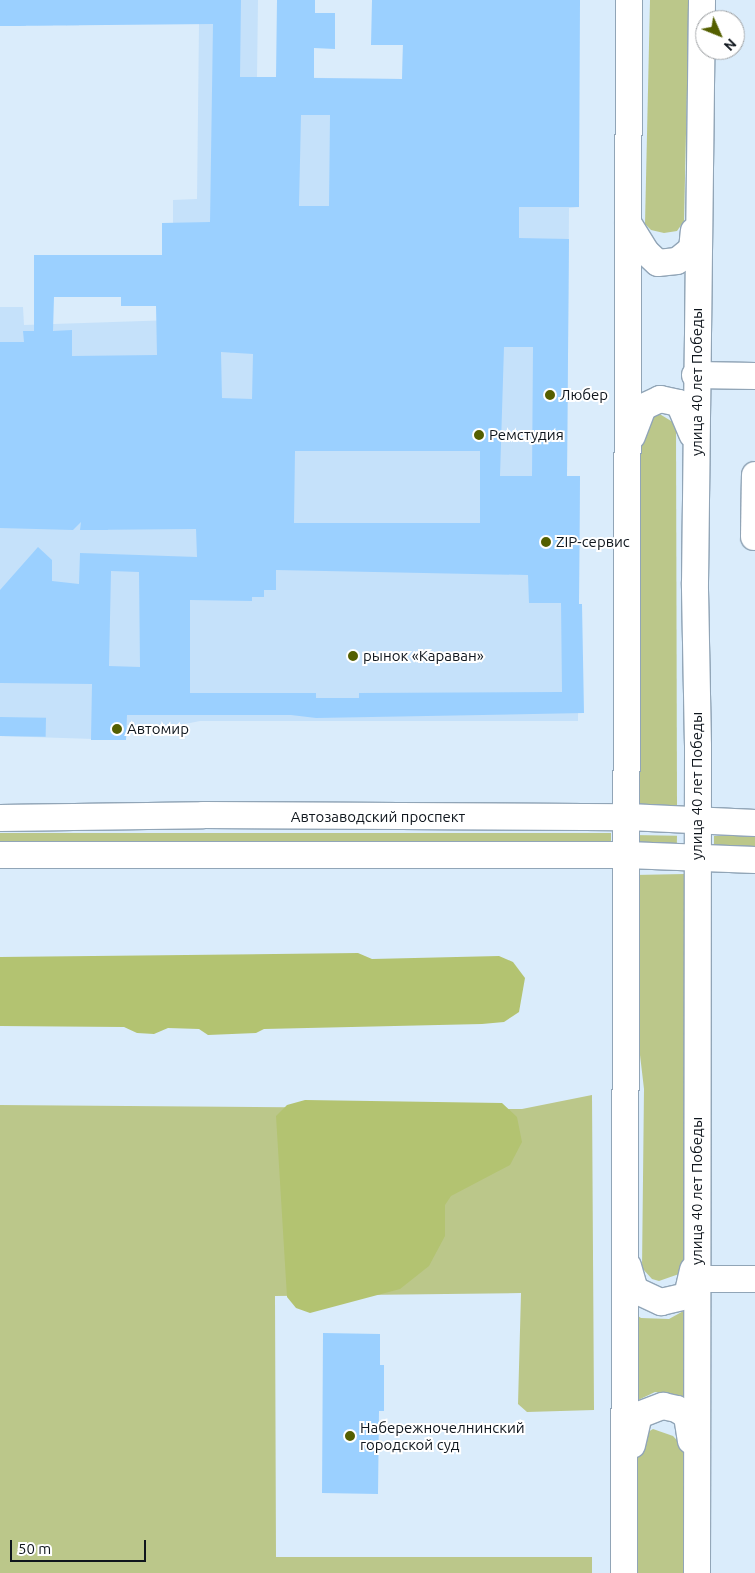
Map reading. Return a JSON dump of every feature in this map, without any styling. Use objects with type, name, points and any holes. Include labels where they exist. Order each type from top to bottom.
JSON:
[{"type":"street","points":[[624,1573],[628,817],[629,0]]},
{"type":"street","name":"улица 40 лет Победы","points":[[697,1573],[696,375],[702,0]]},
{"type":"street","points":[[628,223],[646,252],[658,263],[677,261],[692,249],[698,205]]},
{"type":"street","points":[[696,375],[755,376]]},
{"type":"street","points":[[628,448],[643,407],[660,399],[679,402],[688,416],[696,449]]},
{"type":"street","points":[[754,537],[755,475]]},
{"type":"street","name":"Автозаводский проспект","points":[[0,818],[203,815],[628,817],[755,823]]},
{"type":"street","points":[[0,855],[627,855],[755,860]]},
{"type":"street","points":[[626,1255],[635,1290],[647,1299],[661,1302],[687,1296],[697,1267],[755,1278]]},
{"type":"street","points":[[625,1474],[639,1415],[664,1406],[677,1409],[687,1416],[697,1474]]},
{"type":"shaded area","points":[[0,0],[258,0],[257,77],[402,79],[404,0],[578,178],[579,207],[569,208],[567,476],[580,476],[578,721],[200,721],[180,725],[127,725],[126,740],[0,736],[0,307],[23,307],[24,325],[173,320],[162,256],[162,223],[173,223],[173,200],[197,199],[199,24]]},
{"type":"green space","points":[[650,0],[689,0],[684,221],[677,231],[664,233],[651,230],[645,224]]},
{"type":"green space","points":[[658,413],[676,424],[677,806],[634,805],[637,438],[643,419]]},
{"type":"green space","points":[[0,833],[611,833],[611,843],[0,843]]},
{"type":"green space","points":[[633,835],[677,836],[677,847],[633,846]]},
{"type":"green space","points":[[714,836],[755,836],[755,847],[714,847]]},
{"type":"green space","points":[[685,874],[688,1258],[679,1274],[659,1281],[652,1279],[642,1268],[644,1089],[636,1021],[634,875]]},
{"type":"green space","points":[[358,953],[372,959],[499,956],[513,962],[525,978],[519,1012],[504,1022],[482,1024],[264,1029],[256,1033],[208,1035],[199,1029],[168,1028],[154,1034],[137,1033],[124,1027],[0,1026],[0,957]]},
{"type":"green space","points":[[592,1095],[594,1410],[527,1412],[518,1404],[521,1293],[275,1296],[276,1557],[592,1557],[592,1573],[0,1573],[0,1105],[522,1109]]},
{"type":"green space","points":[[305,1100],[502,1103],[517,1117],[522,1142],[510,1165],[451,1196],[445,1205],[445,1236],[429,1266],[400,1289],[310,1313],[296,1308],[287,1297],[276,1116],[287,1105]]},
{"type":"green space","points":[[687,1309],[688,1402],[673,1395],[655,1392],[634,1402],[635,1314],[641,1318],[669,1319]]},
{"type":"green space","points":[[653,1429],[673,1436],[684,1448],[693,1573],[638,1573],[637,1450],[648,1432]]},
{"type":"building","points":[[0,0],[241,0],[240,77],[276,77],[277,0],[315,0],[315,13],[335,13],[335,49],[314,48],[314,78],[402,79],[403,45],[371,45],[372,0],[580,0],[579,207],[519,207],[519,238],[569,239],[567,476],[580,476],[579,604],[582,604],[584,713],[316,718],[291,715],[127,715],[126,740],[91,740],[92,684],[0,683],[0,590],[38,547],[52,560],[52,581],[79,584],[80,553],[197,557],[196,529],[80,530],[81,522],[73,530],[0,528],[0,342],[24,342],[23,331],[34,331],[34,255],[162,255],[162,223],[210,222],[213,24],[0,26]],"holes":[[[301,115],[330,115],[329,206],[299,206]],[[54,297],[121,297],[121,306],[156,306],[157,355],[72,356],[72,330],[53,331]],[[504,347],[533,347],[532,476],[500,476]],[[221,352],[253,354],[252,399],[222,398]],[[295,451],[480,451],[480,523],[294,523]],[[276,570],[528,575],[529,603],[561,603],[562,692],[359,693],[359,698],[316,698],[316,693],[190,693],[190,600],[252,601],[252,597],[264,597],[264,590],[276,590]],[[111,571],[139,572],[140,667],[109,666]]]},
{"type":"building","points":[[0,717],[46,718],[46,737],[0,736]]},
{"type":"building","name":"Набережночелнинский городской суд","points":[[323,1333],[380,1334],[380,1365],[384,1365],[384,1411],[379,1411],[378,1494],[322,1493]]},
{"type":"place","name":"Любер","points":[[550,395]]},
{"type":"place","name":"Ремстудия","points":[[479,435]]},
{"type":"place","name":"ZIP-сервис","points":[[546,542]]},
{"type":"place","name":"рынок «Караван»","points":[[353,656]]},
{"type":"place","name":"Автомир","points":[[117,729]]},
{"type":"place","name":"Набережночелнинский городской суд","points":[[350,1436]]}]
